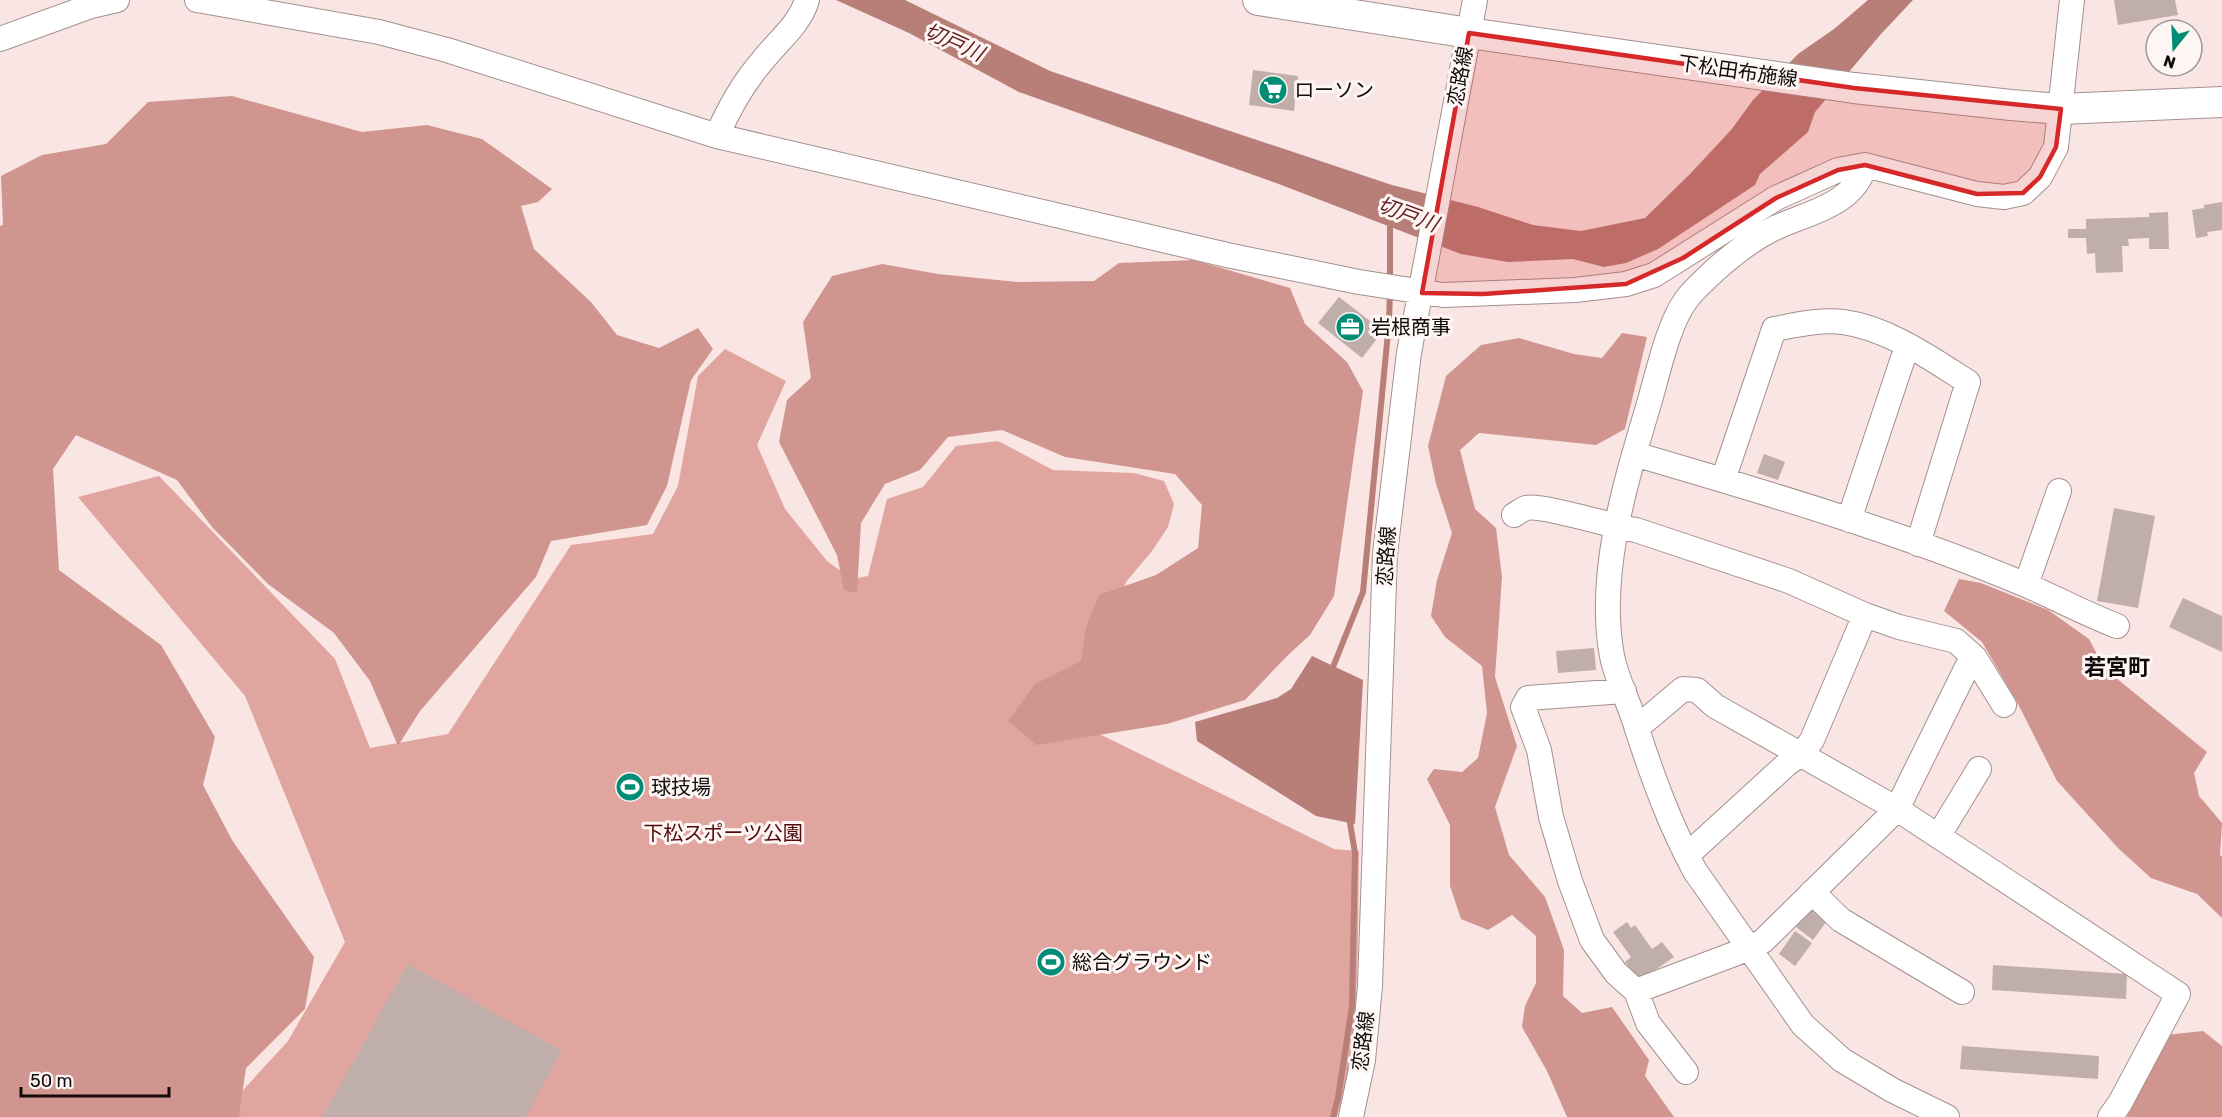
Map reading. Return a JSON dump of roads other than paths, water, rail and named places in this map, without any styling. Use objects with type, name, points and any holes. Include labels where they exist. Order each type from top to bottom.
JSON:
[{"type":"main road","name":"下松田布施線","points":[[1258,0],[1469,33],[1854,88],[2061,109],[2222,102]]},
{"type":"street","points":[[0,39],[91,6],[117,0]]},
{"type":"street","points":[[197,0],[379,32],[447,50],[717,136],[1227,255],[1422,293],[1483,294],[1575,290],[1626,284],[1654,275],[1776,198],[1838,170],[1865,165],[1977,194],[2004,197],[2023,193],[2040,177],[2056,147],[2072,0]]},
{"type":"street","name":"恋路線","points":[[1352,1117],[1363,1060],[1370,986],[1385,554],[1409,353],[1475,0]]},
{"type":"street","points":[[717,136],[724,118],[761,62],[796,22],[806,2]]},
{"type":"street","points":[[1865,165],[1862,179],[1851,191],[1811,216],[1770,231],[1741,249],[1685,301],[1673,328],[1624,490],[1609,575],[1608,626],[1612,657],[1654,782],[1695,871],[1803,1025],[1842,1060],[1892,1090],[1947,1117]]},
{"type":"street","points":[[1723,480],[1774,329],[1841,322],[1865,327],[1909,346],[1968,382],[1918,544]]},
{"type":"street","points":[[1849,520],[1909,346]]},
{"type":"street","points":[[1634,454],[1723,480],[1918,544],[2026,585],[2117,626]]},
{"type":"street","points":[[2026,585],[2060,491]]},
{"type":"street","points":[[1514,515],[1527,507],[1553,510],[1617,528],[1636,530],[1789,581],[1865,615],[1899,627],[1956,641],[1975,658],[2004,705]]},
{"type":"street","points":[[1682,846],[1695,848],[1788,763],[1802,754],[1812,740],[1865,615]]},
{"type":"street","points":[[1636,991],[1763,941],[1897,809],[1967,667],[1975,658]]},
{"type":"street","points":[[1636,724],[1645,721],[1683,689],[1697,690],[1715,706],[1802,754],[1939,835],[2178,994],[2120,1103],[2110,1117]]},
{"type":"street","points":[[1624,691],[1528,698],[1523,707],[1539,750],[1551,817],[1570,881],[1592,940],[1616,973],[1636,991],[1648,1023],[1686,1071]]},
{"type":"street","points":[[1939,835],[1979,769]]},
{"type":"street","points":[[1812,892],[1841,920],[1962,992]]},
{"type":"water","name":"切戸川","points":[[836,0],[905,0],[1050,71],[1392,185],[1478,207],[1533,225],[1581,231],[1645,218],[1690,174],[1731,130],[1753,100],[1798,54],[1834,29],[1868,0],[1913,0],[1815,112],[1808,132],[1760,174],[1755,185],[1658,249],[1626,263],[1604,267],[1573,259],[1508,262],[1461,254],[1276,183],[1019,92],[909,33]]},
{"type":"water","points":[[1312,656],[1363,680],[1355,824],[1316,816],[1197,741],[1195,722],[1277,698],[1291,689]]},
{"type":"waterway","name":"切戸川","points":[[1390,219],[1390,281]]},
{"type":"waterway","points":[[1331,672],[1363,592],[1390,291]]},
{"type":"waterway","points":[[1333,1117],[1352,1006],[1355,853],[1349,817]]},
{"type":"place","name":"ローソン","points":[[1273,90]]},
{"type":"place","name":"岩根商事","points":[[1350,327]]},
{"type":"place","name":"球技場","points":[[630,787]]},
{"type":"place","name":"総合グラウンド","points":[[1051,962]]},
{"type":"district","name":"若宮町","points":[[2117,667]]},
{"type":"park label","name":"下松スポーツ公園","points":[[723,833]]}]
